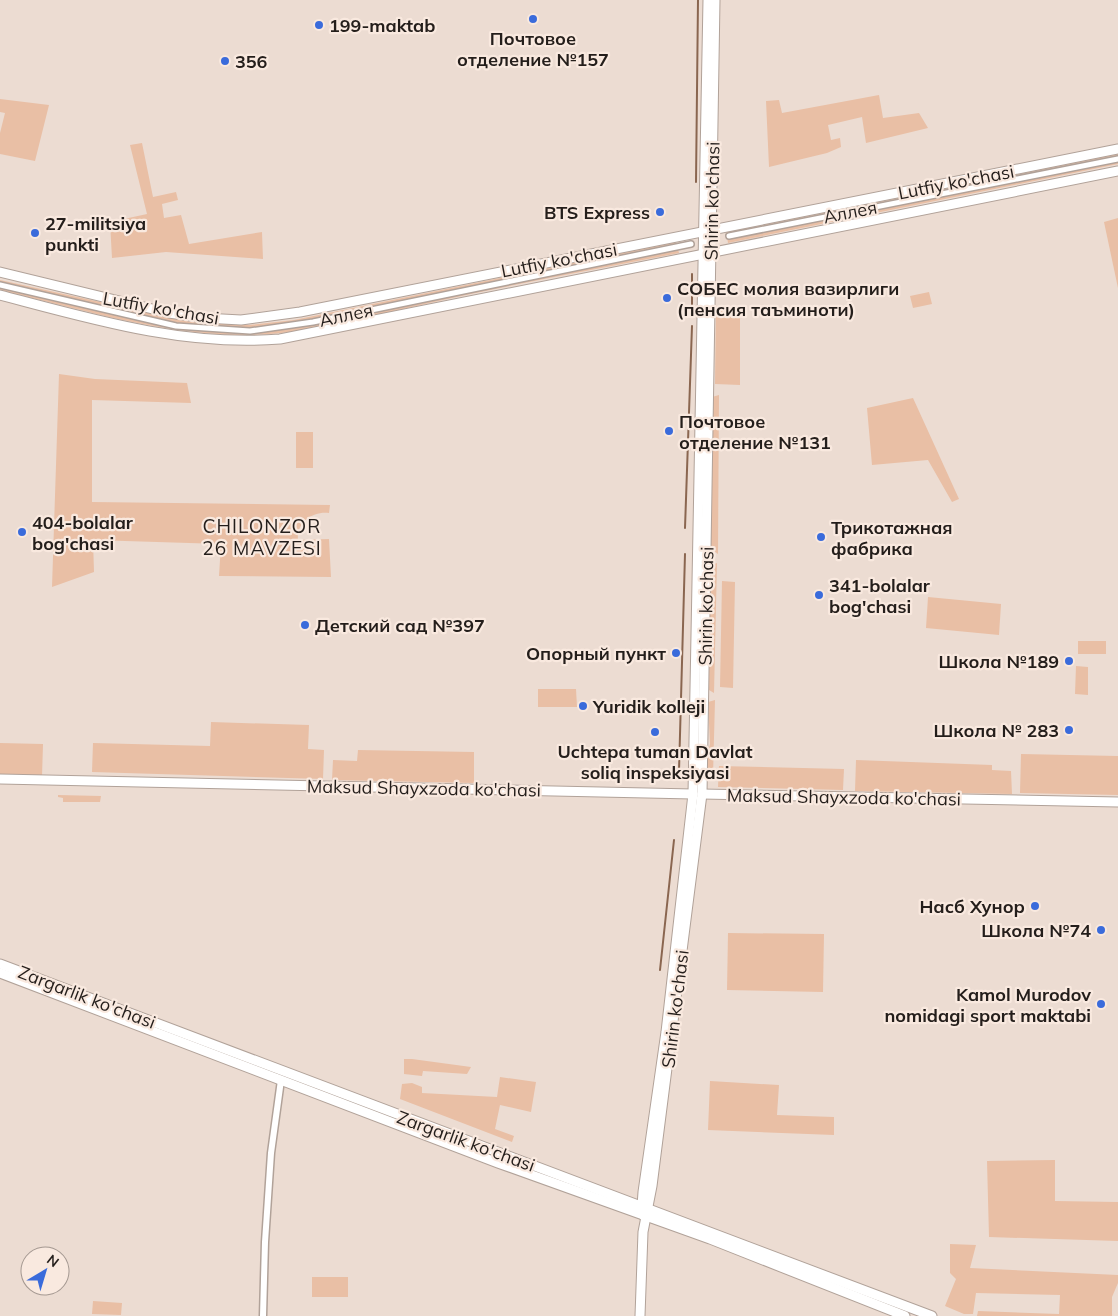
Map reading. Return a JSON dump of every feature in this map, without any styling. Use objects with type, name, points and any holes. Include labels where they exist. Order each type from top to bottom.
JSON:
[{"type":"main road","name":"Shirin ko'chasi","points":[[640,1316],[645,1210],[666,1032],[698,794],[708,252],[708,0]]},
{"type":"main road","name":"Shirin ko'chasi","points":[[708,230],[715,0]]},
{"type":"main road","name":"Lutfiy ko'chasi","points":[[0,272],[169,313],[204,318],[241,320],[300,312],[1118,149]]},
{"type":"main road","name":"Lutfiy ko'chasi","points":[[0,296],[173,335],[217,340],[252,341],[321,332],[708,252],[1118,171]]},
{"type":"main road","name":"Maksud Shayxzoda ko'chasi","points":[[0,779],[1118,802]]},
{"type":"main road","name":"Zargarlik ko'chasi","points":[[0,964],[645,1210],[932,1316]]},
{"type":"main road","name":"Zargarlik ko'chasi","points":[[0,973],[498,1163],[645,1210],[905,1316]]},
{"type":"street","name":"Аллея","points":[[728,236],[1118,159]]},
{"type":"street","name":"Аллея","points":[[0,284],[176,326],[250,331],[313,322],[691,244]]},
{"type":"street","points":[[263,1316],[265,1242],[271,1153],[281,1080]]},
{"type":"shaded area","points":[[879,95],[883,118],[919,113],[928,128],[866,143],[862,117],[828,125],[831,140],[840,138],[841,147],[827,153],[769,167],[766,101],[779,100],[782,113]]},
{"type":"shaded area","points":[[0,99],[49,105],[35,161],[0,154],[0,133],[5,113],[0,112]]},
{"type":"shaded area","points":[[142,143],[153,197],[176,192],[178,200],[162,204],[164,218],[181,215],[189,244],[262,232],[263,259],[166,252],[112,258],[110,222],[147,214],[130,145]]},
{"type":"shaded area","points":[[1118,153],[1118,164],[728,243],[726,231]]},
{"type":"shaded area","points":[[1118,218],[1118,288],[1104,222]]},
{"type":"shaded area","points":[[676,242],[679,253],[495,289],[316,328],[269,334],[214,334],[152,326],[0,290],[0,280],[191,322],[249,325],[294,320]]},
{"type":"shaded area","points":[[929,292],[932,304],[913,308],[910,296]]},
{"type":"shaded area","points":[[716,306],[740,306],[740,385],[715,384]]},
{"type":"shaded area","points":[[59,374],[95,379],[187,383],[191,403],[92,400],[92,502],[330,505],[329,513],[317,514],[303,523],[298,534],[298,540],[329,539],[331,577],[219,576],[221,544],[93,540],[94,572],[52,587]]},
{"type":"shaded area","points":[[719,395],[718,554],[710,548],[712,397]]},
{"type":"shaded area","points":[[913,398],[959,499],[952,502],[928,460],[872,465],[867,408]]},
{"type":"shaded area","points":[[296,432],[313,432],[313,468],[296,468]]},
{"type":"shaded area","points":[[717,563],[714,693],[709,690],[710,566]]},
{"type":"shaded area","points":[[722,581],[735,582],[733,688],[720,687]]},
{"type":"shaded area","points":[[928,597],[1001,604],[999,635],[926,628]]},
{"type":"shaded area","points":[[1078,641],[1106,641],[1106,654],[1078,654]]},
{"type":"shaded area","points":[[1076,666],[1088,667],[1088,695],[1075,694]]},
{"type":"shaded area","points":[[538,689],[576,689],[577,707],[538,707]]},
{"type":"shaded area","points":[[715,700],[713,776],[707,776],[707,756],[710,744],[708,702]]},
{"type":"shaded area","points":[[211,722],[309,725],[308,749],[324,750],[323,779],[92,772],[93,743],[210,746]]},
{"type":"shaded area","points":[[0,743],[43,744],[42,776],[0,775]]},
{"type":"shaded area","points":[[358,750],[474,752],[474,783],[332,780],[333,760],[357,761]]},
{"type":"shaded area","points":[[1021,754],[1118,756],[1118,795],[1020,793]]},
{"type":"shaded area","points":[[856,760],[992,765],[992,770],[1011,771],[1012,794],[855,791]]},
{"type":"shaded area","points":[[719,766],[844,769],[843,790],[718,787]]},
{"type":"shaded area","points":[[58,795],[101,796],[100,802],[63,802],[63,798],[58,797]]},
{"type":"shaded area","points":[[728,933],[824,934],[823,992],[727,990]]},
{"type":"shaded area","points":[[404,1059],[471,1067],[467,1074],[423,1071],[422,1076],[404,1074]]},
{"type":"shaded area","points":[[500,1077],[536,1082],[531,1112],[500,1105],[495,1129],[514,1136],[512,1142],[400,1099],[402,1084],[412,1083],[422,1087],[422,1093],[497,1097]]},
{"type":"shaded area","points":[[710,1081],[779,1085],[777,1115],[834,1117],[834,1135],[708,1130]]},
{"type":"shaded area","points":[[1055,1160],[1055,1201],[1118,1202],[1118,1241],[989,1237],[987,1161]]},
{"type":"shaded area","points":[[950,1244],[976,1245],[970,1268],[1118,1275],[1118,1283],[1112,1297],[1112,1316],[977,1316],[978,1311],[1059,1314],[1060,1295],[976,1293],[973,1314],[964,1314],[945,1306],[956,1279],[950,1273]]},
{"type":"shaded area","points":[[312,1277],[348,1277],[348,1297],[312,1297]]},
{"type":"shaded area","points":[[93,1301],[122,1303],[121,1315],[92,1314]]},
{"type":"waterway","points":[[696,182],[698,0]]},
{"type":"waterway","points":[[692,274],[692,314]]},
{"type":"waterway","points":[[685,528],[692,326]]},
{"type":"waterway","points":[[679,771],[685,554]]},
{"type":"waterway","points":[[660,970],[674,840]]},
{"type":"place","name":"Почтовое отделение №157","points":[[533,19]]},
{"type":"place","name":"199-maktab","points":[[319,25]]},
{"type":"place","name":"356","points":[[225,61]]},
{"type":"place","name":"BTS Express","points":[[660,212]]},
{"type":"place","name":"27-militsiya punkti","points":[[35,233]]},
{"type":"place","name":"СОБЕС молия вазирлиги (пенсия таъминоти)","points":[[667,298]]},
{"type":"place","name":"Почтовое отделение №131","points":[[669,431]]},
{"type":"place","name":"404-bolalar bog'chasi","points":[[22,532]]},
{"type":"place","name":"Трикотажная фабрика","points":[[821,537]]},
{"type":"place","name":"341-bolalar bog'chasi","points":[[819,595]]},
{"type":"place","name":"Детский сад №397","points":[[305,625]]},
{"type":"place","name":"Опорный пункт","points":[[676,653]]},
{"type":"place","name":"Школа №189","points":[[1069,661]]},
{"type":"place","name":"Yuridik kolleji","points":[[583,706]]},
{"type":"place","name":"Школа № 283","points":[[1069,730]]},
{"type":"place","name":"Uchtepa tuman Davlat soliq inspeksiyasi","points":[[655,732]]},
{"type":"place","name":"Насб Хунор","points":[[1035,906]]},
{"type":"place","name":"Школа №74","points":[[1101,930]]},
{"type":"place","name":"Kamol Murodov nomidagi sport maktabi","points":[[1101,1004]]},
{"type":"district","name":"CHILONZOR 26 MAVZESI","points":[[262,537]]}]
